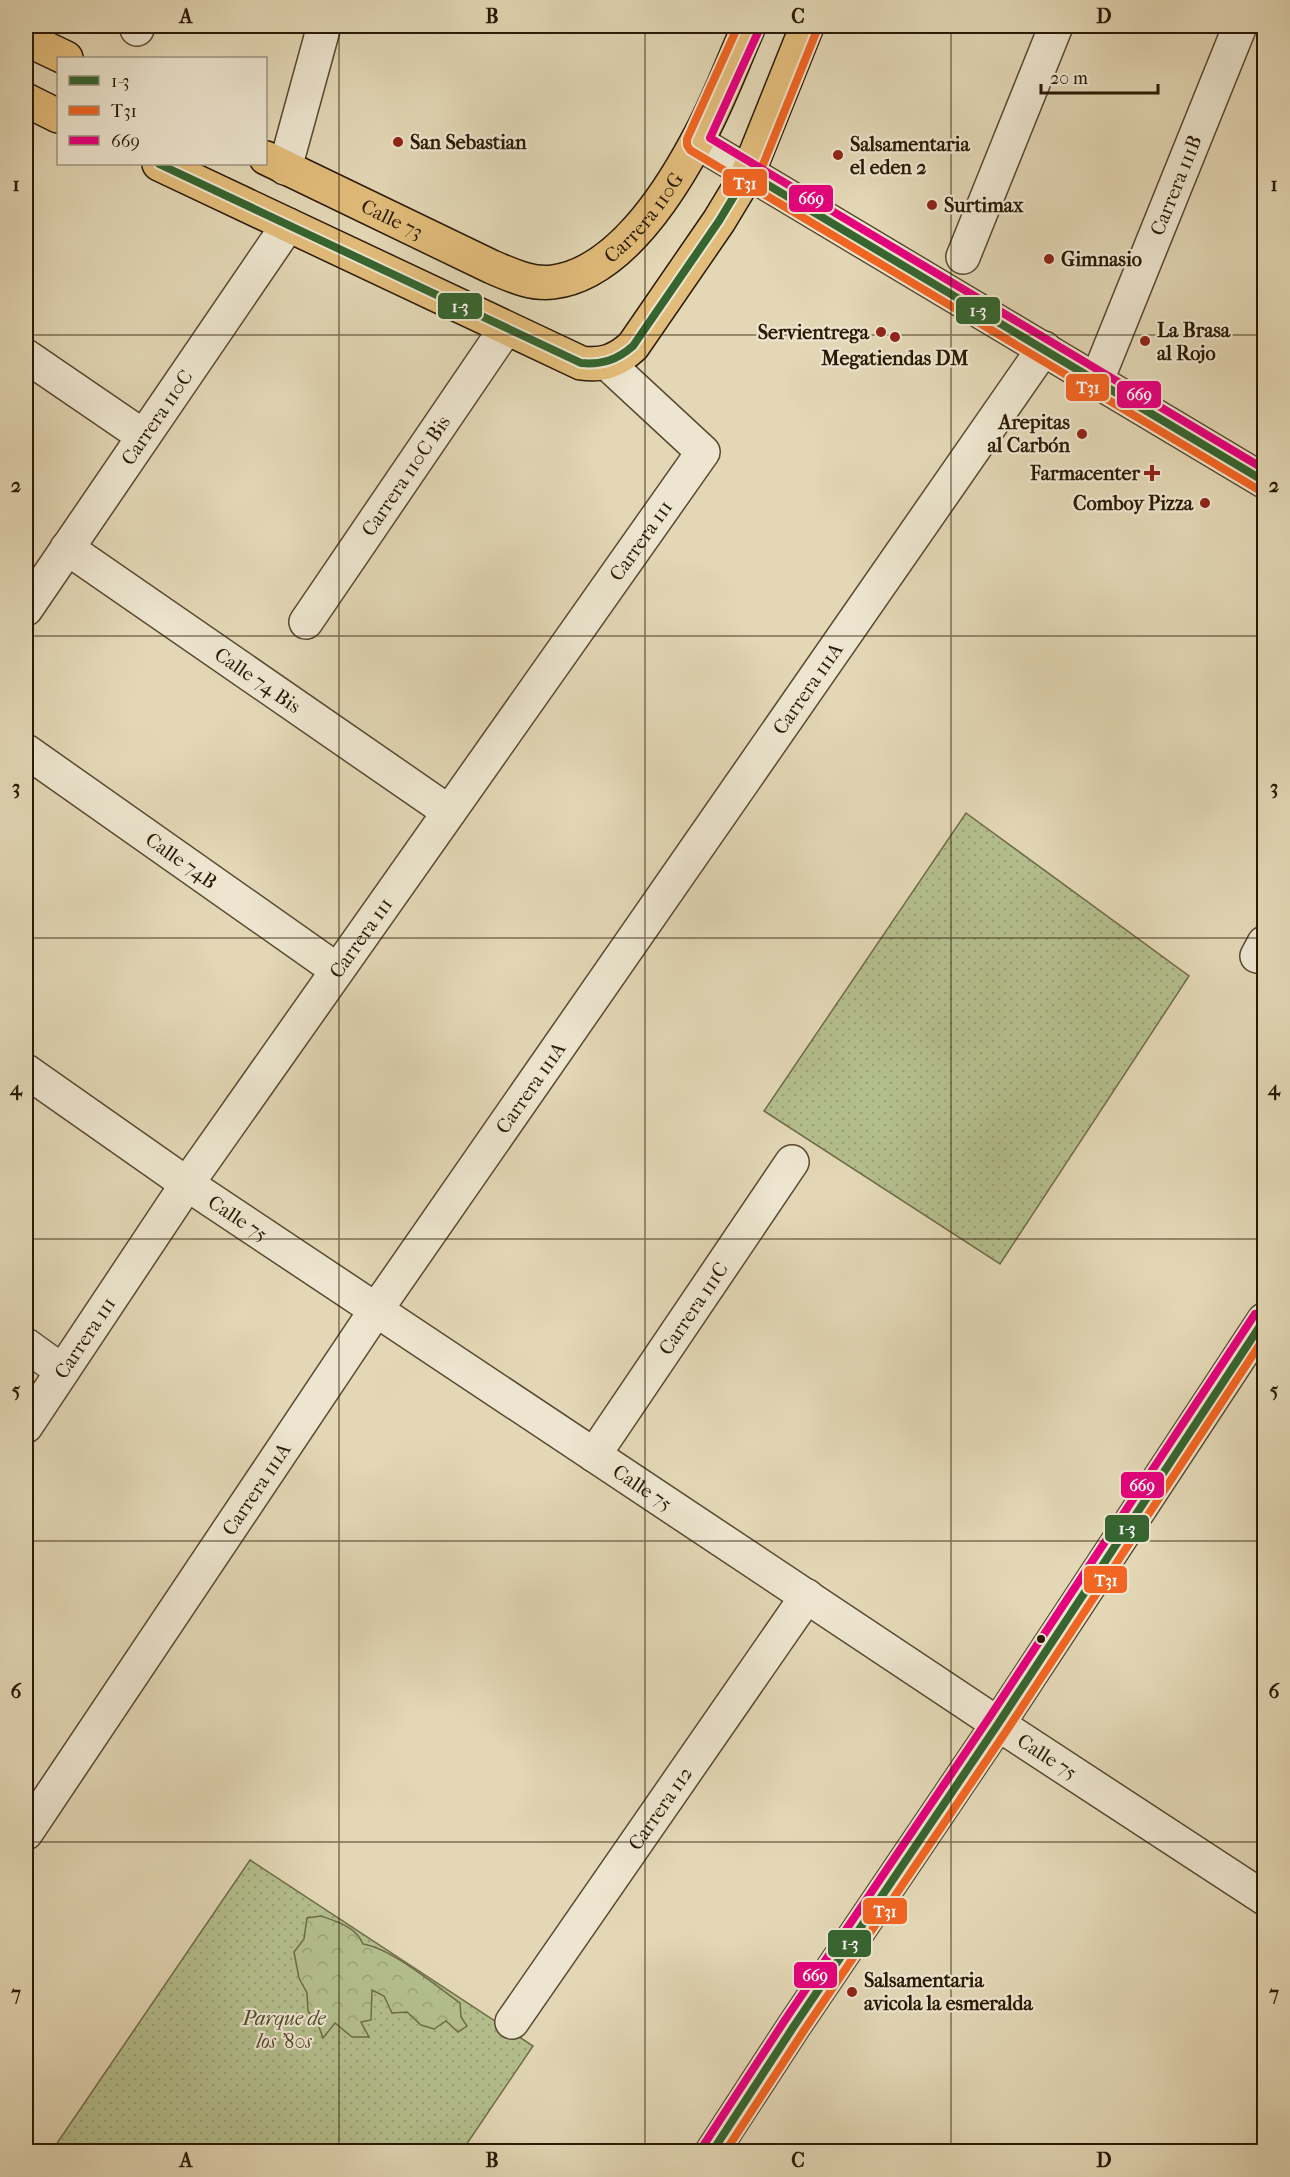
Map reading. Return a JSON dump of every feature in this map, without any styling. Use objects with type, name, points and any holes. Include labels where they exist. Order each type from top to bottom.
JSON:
[{"type":"main road","name":"Carrera 110G","points":[[519,278],[552,282],[578,277],[599,264],[622,245],[644,221],[672,184],[697,142],[749,26]]},
{"type":"main road","points":[[161,165],[581,363],[595,365],[607,363],[622,356],[633,346],[719,221],[748,173],[807,26]]},
{"type":"main road","points":[[26,39],[64,57]]},
{"type":"main road","points":[[26,100],[57,116]]},
{"type":"main road","name":"Calle 73","points":[[275,163],[519,278]]},
{"type":"street","points":[[275,163],[324,26]]},
{"type":"street","points":[[963,257],[1056,26]]},
{"type":"street","name":"Carrera 111B","points":[[1097,380],[1240,26]]},
{"type":"street","points":[[697,142],[1264,481]]},
{"type":"street","name":"Carrera 110C","points":[[26,609],[288,225]]},
{"type":"street","name":"Carrera 110C Bis","points":[[306,622],[506,328]]},
{"type":"street","name":"Carrera 111A","points":[[26,1833],[376,1310],[1044,348]]},
{"type":"street","points":[[26,356],[143,436]]},
{"type":"street","name":"Carrera 111","points":[[26,1426],[187,1184],[703,452],[607,363]]},
{"type":"street","name":"Calle 74 Bis","points":[[67,548],[449,813]]},
{"type":"street","name":"Calle 74B","points":[[26,750],[337,970]]},
{"type":"street","name":"Calle 75","points":[[26,1071],[187,1184],[998,1724],[1264,1898]]},
{"type":"street","name":"Carrera 111C","points":[[594,1455],[792,1162]]},
{"type":"street","points":[[712,2151],[998,1724],[1264,1320]]},
{"type":"street","points":[[26,1345],[62,1371]]},
{"type":"street","name":"Carrera 112","points":[[512,2022],[807,1596]]},
{"type":"green space","points":[[966,813],[1189,976],[1000,1264],[764,1111]]},
{"type":"green space","name":"Parque de los '80s","points":[[250,1860],[533,2046],[462,2151],[51,2152]]},
{"type":"green space","points":[[321,1916],[346,1926],[356,1933],[363,1944],[400,1960],[460,2003],[461,2017],[467,2026],[458,2032],[446,2021],[434,2029],[421,2025],[407,2012],[392,2013],[384,1996],[372,1990],[371,2020],[361,2022],[369,2037],[352,2037],[335,2023],[323,2038],[318,2024],[308,2011],[307,1993],[299,1978],[294,1952],[304,1939],[307,1918]]},
{"type":"transit line","name":"T31","points":[[738,26],[687,139],[690,150],[1259,490]]},
{"type":"transit line","name":"669","points":[[759,30],[710,138],[1264,469]]},
{"type":"transit line","name":"T31","points":[[758,177],[817,30]]},
{"type":"transit line","name":"1-3","points":[[161,165],[581,363],[609,360],[633,346],[719,221],[748,173],[1264,481]]},
{"type":"transit line","name":"669","points":[[703,2146],[1255,1314]]},
{"type":"transit line","name":"1-3","points":[[712,2152],[1264,1320]]},
{"type":"transit line","name":"T31","points":[[725,2152],[803,2032],[1007,1730],[1264,1338]]},
{"type":"place","name":"San Sebastian","points":[[398,142]]},
{"type":"place","name":"Salsamentaria el eden 2","points":[[838,155]]},
{"type":"place","name":"Surtimax","points":[[932,205]]},
{"type":"place","name":"Gimnasio","points":[[1049,259]]},
{"type":"place","name":"Servientrega","points":[[881,332]]},
{"type":"place","name":"Megatiendas DM","points":[[895,337]]},
{"type":"place","name":"La Brasa al Rojo","points":[[1145,341]]},
{"type":"place","name":"Arepitas al Carbón","points":[[1082,434]]},
{"type":"place","name":"Farmacenter","points":[[1152,473]]},
{"type":"place","name":"Comboy Pizza","points":[[1205,503]]},
{"type":"place","name":"Salsamentaria avicola la esmeralda","points":[[852,1992]]}]
